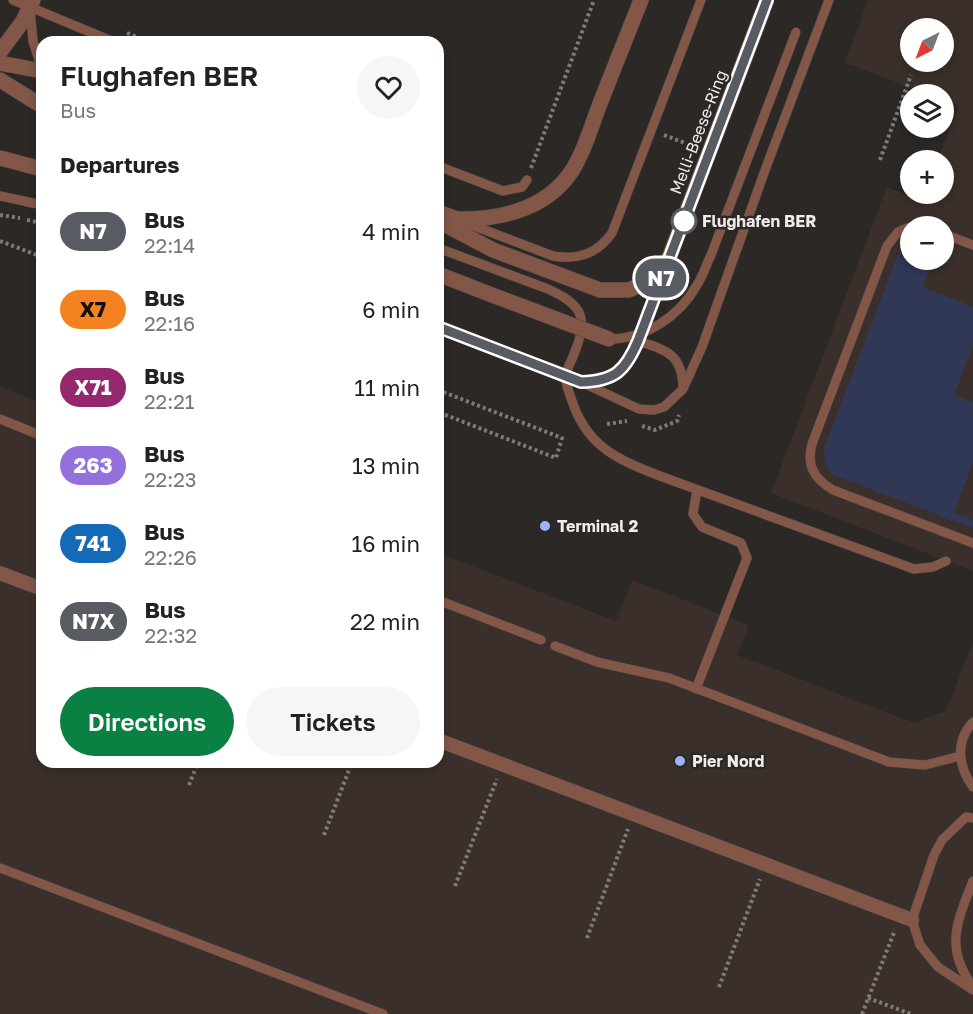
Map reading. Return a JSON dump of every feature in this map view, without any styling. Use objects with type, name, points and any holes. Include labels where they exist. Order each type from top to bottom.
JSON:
[{"type":"street","points":[[444,218],[489,218],[518,211],[533,206],[559,188],[578,161],[640,0]]},
{"type":"street","points":[[0,52],[10,41],[31,4]]},
{"type":"street","name":"Melli-Beese-Ring","points":[[444,218],[493,250],[600,290],[629,290],[644,283],[654,276],[669,258],[762,13]]},
{"type":"street","points":[[0,63],[36,69]]},
{"type":"street","points":[[0,80],[36,102]]},
{"type":"street","points":[[0,158],[36,167]]},
{"type":"street","points":[[444,276],[609,339]]},
{"type":"street","points":[[444,284],[492,295]]},
{"type":"street","points":[[0,573],[36,587]]},
{"type":"street","points":[[444,742],[906,918]]},
{"type":"lane","points":[[13,0],[31,4],[101,36]]},
{"type":"lane","points":[[444,218],[553,256],[574,258],[587,255],[606,241],[612,233],[701,0]]},
{"type":"lane","points":[[444,329],[581,382],[639,409],[654,410],[664,407],[683,389],[702,347],[829,0]]},
{"type":"lane","points":[[31,4],[33,41],[36,51]]},
{"type":"lane","points":[[609,339],[626,339],[658,325],[680,307],[697,285],[711,255],[796,32]]},
{"type":"lane","points":[[444,168],[503,191],[522,187],[527,180]]},
{"type":"lane","points":[[0,196],[36,204]]},
{"type":"lane","points":[[900,231],[887,246],[812,444],[809,455],[811,469],[821,482],[833,490],[973,543]]},
{"type":"lane","points":[[954,238],[973,245]]},
{"type":"lane","points":[[444,250],[548,289],[564,296],[576,306],[583,324],[581,338],[565,376],[575,412],[585,430],[610,453],[630,465],[914,569],[933,567],[946,561]]},
{"type":"lane","points":[[650,310],[669,258]]},
{"type":"lane","points":[[638,341],[668,351],[683,370],[683,389]]},
{"type":"lane","points":[[581,382],[599,381],[623,369]]},
{"type":"lane","points":[[0,419],[36,434]]},
{"type":"lane","points":[[696,689],[747,558],[741,543],[702,527],[693,514],[697,490]]},
{"type":"lane","points":[[444,602],[542,640]]},
{"type":"lane","points":[[555,646],[597,662],[669,678],[889,762],[925,765],[960,756]]},
{"type":"lane","points":[[973,722],[962,741],[960,756],[967,778],[973,787]]},
{"type":"lane","points":[[973,818],[966,817],[942,840],[906,918],[920,945],[938,967],[973,988]]},
{"type":"lane","points":[[0,868],[383,1014]]},
{"type":"lane","points":[[973,881],[958,918],[954,938],[957,958],[973,988]]},
{"type":"path","points":[[527,180],[594,0]]},
{"type":"path","points":[[880,160],[911,75]]},
{"type":"path","points":[[0,214],[36,222]]},
{"type":"path","points":[[0,241],[36,255]]},
{"type":"path","points":[[444,392],[562,438],[560,448],[556,458],[444,414]]},
{"type":"path","points":[[455,886],[502,764]]},
{"type":"path","points":[[189,785],[196,768]]},
{"type":"path","points":[[324,835],[350,768]]},
{"type":"path","points":[[587,938],[633,814]]},
{"type":"path","points":[[719,987],[766,865]]},
{"type":"path","points":[[862,1014],[906,918]]},
{"type":"path","points":[[868,998],[911,1014]]},
{"type":"shaded area","points":[[868,0],[973,0],[973,571],[771,493],[887,187],[900,192],[900,204],[954,204],[954,150],[942,150],[947,138],[954,138],[954,119],[959,106],[954,104],[954,84],[902,84],[845,63]]},
{"type":"shaded area","points":[[900,252],[900,270],[929,270],[923,287],[973,307],[973,346],[954,395],[973,402],[973,462],[954,513],[973,520],[973,528],[833,475],[825,464],[824,448]]},
{"type":"shaded area","points":[[0,387],[36,401],[36,768],[444,768],[444,555],[616,621],[632,580],[749,625],[737,655],[914,723],[946,711],[973,642],[973,1014],[0,1014]]},
{"type":"tunnel","points":[[762,13],[767,0]]},
{"type":"bus line","name":"N7","points":[[444,329],[581,382],[599,381],[623,369],[630,360],[638,341],[767,0]]},
{"type":"place","name":"Flughafen BER","points":[[684,221]]},
{"type":"place","name":"Terminal 2","points":[[545,526]]},
{"type":"place","name":"Pier Nord","points":[[680,761]]}]
